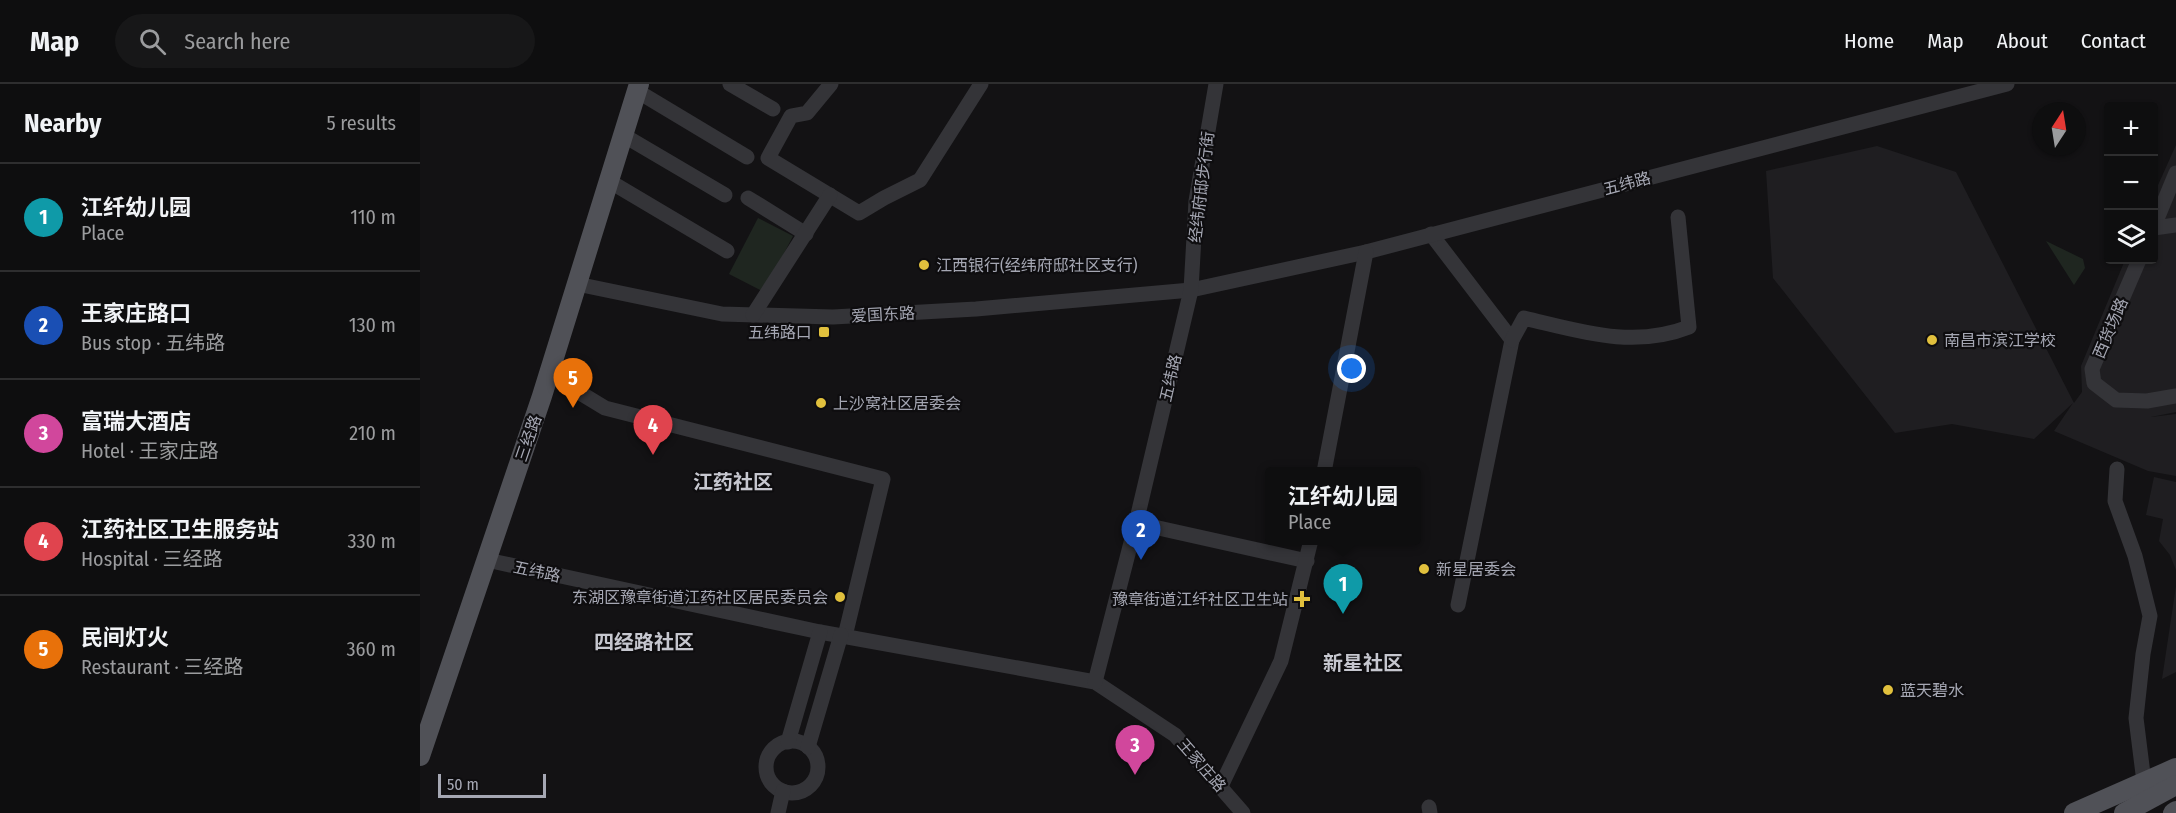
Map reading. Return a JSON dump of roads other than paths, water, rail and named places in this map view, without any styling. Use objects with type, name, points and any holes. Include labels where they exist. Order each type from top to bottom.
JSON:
[{"type":"main road","name":"三经路","points":[[420,756],[549,374],[638,87]]},
{"type":"main road","points":[[2074,813],[2176,768]]},
{"type":"main road","points":[[2125,813],[2176,785]]},
{"type":"street","points":[[730,84],[773,109]]},
{"type":"street","points":[[831,84],[807,113],[791,116],[768,158],[859,213],[920,180],[981,84]]},
{"type":"street","name":"经纬府邸步行街","points":[[1191,290],[1196,201],[1216,84]]},
{"type":"street","name":"五纬路","points":[[487,560],[820,632],[1095,682],[1136,524],[1191,290],[1366,252],[2007,84]]},
{"type":"street","points":[[638,87],[747,157]]},
{"type":"street","points":[[623,135],[725,195]]},
{"type":"street","points":[[2158,217],[2176,173]]},
{"type":"street","points":[[609,181],[727,251]]},
{"type":"street","points":[[753,315],[830,195]]},
{"type":"street","points":[[748,198],[806,234]]},
{"type":"street","points":[[1458,605],[1512,340],[1524,318],[1593,335],[1629,339],[1674,333],[1689,327],[1678,217]]},
{"type":"street","points":[[2158,227],[2176,225]]},
{"type":"street","points":[[1431,234],[1512,340]]},
{"type":"street","points":[[1325,467],[1366,252]]},
{"type":"street","name":"西货场路","points":[[2137,264],[2092,369],[2094,383],[2116,400],[2146,401],[2176,396]]},
{"type":"street","name":"爱国东路","points":[[577,284],[722,314],[753,315],[857,316],[976,309],[1191,290]]},
{"type":"street","points":[[549,374],[605,408],[883,479],[843,636],[808,747]]},
{"type":"street","points":[[2117,469],[2115,501],[2135,556],[2150,616],[2136,718],[2144,782]]},
{"type":"street","points":[[1136,524],[1306,561]]},
{"type":"street","points":[[1221,786],[1281,661],[1310,545]]},
{"type":"street","points":[[788,742],[820,632]]},
{"type":"street","name":"王家庄路","points":[[1095,682],[1176,735],[1243,813]]},
{"type":"street","points":[[788,742],[801,743],[808,747],[817,760],[813,783],[799,792],[790,794],[783,791],[770,780],[767,762],[776,747],[788,742]]},
{"type":"street","points":[[778,813],[783,791]]},
{"type":"place","name":"江西银行(经纬府邸社区支行)","points":[[924,265]]},
{"type":"place","name":"五纬路口","points":[[824,332]]},
{"type":"place","name":"南昌市滨江学校","points":[[1932,340]]},
{"type":"place","name":"上沙窝社区居委会","points":[[821,403]]},
{"type":"place","name":"民间灯火","points":[[573,408]]},
{"type":"place","name":"江药社区卫生服务站","points":[[653,455]]},
{"type":"place","name":"王家庄路口","points":[[1141,560]]},
{"type":"place","name":"新星居委会","points":[[1424,569]]},
{"type":"place","name":"东湖区豫章街道江药社区居民委员会","points":[[840,597]]},
{"type":"place","name":"豫章街道江纤社区卫生站","points":[[1302,599]]},
{"type":"place","name":"江纤幼儿园","points":[[1343,614]]},
{"type":"place","name":"蓝天碧水","points":[[1888,690]]},
{"type":"place","name":"富瑞大酒店","points":[[1135,775]]},
{"type":"district","name":"江药社区","points":[[733,482]]},
{"type":"district","name":"四经路社区","points":[[644,642]]},
{"type":"district","name":"新星社区","points":[[1363,663]]}]
